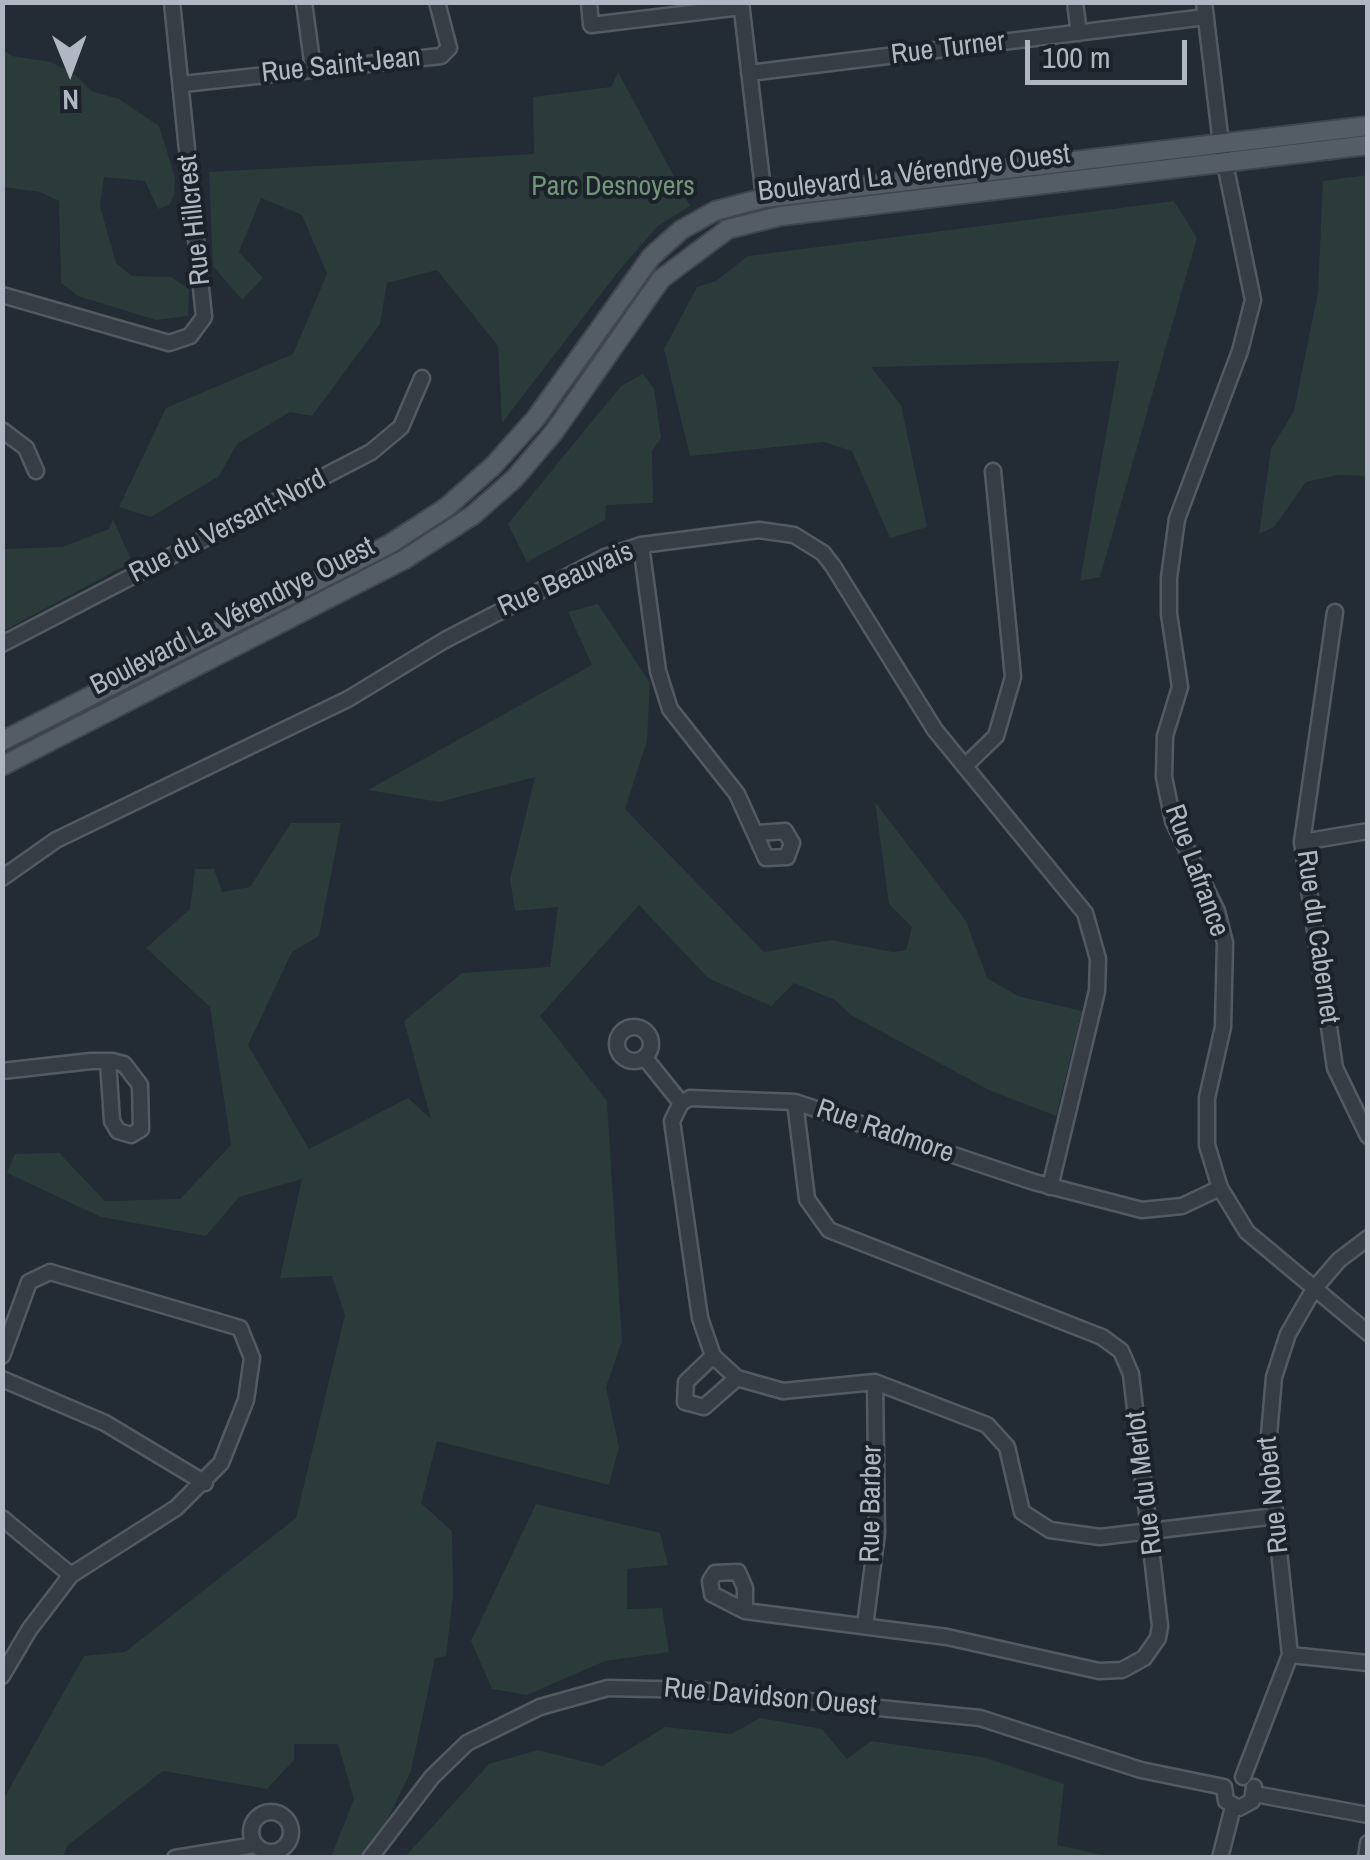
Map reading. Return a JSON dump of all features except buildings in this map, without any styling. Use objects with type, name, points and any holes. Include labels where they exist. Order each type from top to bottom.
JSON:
[{"type":"main road","name":"Boulevard La Vérendrye Ouest","points":[[2,766],[405,559],[473,515],[515,478],[554,432],[661,279],[728,229],[780,216],[1223,154],[1368,126]]},
{"type":"main road","name":"Boulevard La Vérendrye Ouest","points":[[2,741],[390,544],[447,507],[494,466],[536,418],[651,257],[700,218],[731,204],[1223,154],[1368,145]]},
{"type":"street","name":"Rue Hillcrest","points":[[2,295],[169,343],[190,336],[204,317],[172,2]]},
{"type":"street","points":[[304,2],[313,69]]},
{"type":"street","name":"Rue Saint-Jean","points":[[183,84],[441,56],[449,48],[438,2]]},
{"type":"street","points":[[589,2],[592,25],[741,5],[764,198]]},
{"type":"street","points":[[1075,2],[1078,33]]},
{"type":"street","name":"Rue Turner","points":[[749,73],[1078,33],[1205,10]]},
{"type":"street","name":"Rue Lafrance","points":[[1205,10],[1223,154],[1253,300],[1240,351],[1177,519],[1169,614],[1180,687],[1165,736],[1164,777],[1172,821],[1218,911],[1225,944],[1223,1027],[1207,1098],[1207,1145],[1220,1188],[1247,1232],[1368,1333]]},
{"type":"street","name":"Rue du Versant-Nord","points":[[2,644],[371,452],[401,426],[422,378]]},
{"type":"street","points":[[2,430],[26,448],[36,470]]},
{"type":"street","points":[[966,765],[996,736],[1013,677],[994,471]]},
{"type":"street","name":"Rue Beauvais","points":[[2,878],[56,840],[359,693],[445,640],[554,581],[641,545],[778,531],[809,542],[833,566],[935,730],[1080,903],[1098,959],[1094,1010],[1050,1187]]},
{"type":"street","points":[[641,545],[663,692],[678,724],[726,778],[758,833]]},
{"type":"street","name":"Rue du Cabernet","points":[[1334,612],[1302,842],[1334,1068],[1368,1136]]},
{"type":"street","points":[[1302,842],[1368,832]]},
{"type":"street","points":[[645,1058],[681,1103],[672,1129],[697,1302],[713,1356],[738,1378],[783,1391],[875,1382],[976,1420],[996,1432],[1007,1448],[1018,1503],[1038,1525],[1082,1536],[1151,1532],[1276,1516]]},
{"type":"street","points":[[2,1071],[108,1061],[124,1064],[138,1078],[141,1129],[131,1135],[118,1131],[112,1122],[108,1061]]},
{"type":"street","name":"Rue Radmore","points":[[681,1103],[700,1096],[795,1102],[1050,1187],[1155,1212],[1182,1206],[1220,1188]]},
{"type":"street","points":[[1348,1101],[1368,1096]]},
{"type":"street","name":"Rue du Merlot","points":[[745,1611],[948,1636],[1098,1671],[1122,1670],[1144,1658],[1158,1638],[1151,1532],[1131,1374],[1121,1352],[1102,1337],[829,1230],[807,1199],[795,1102]]},
{"type":"street","name":"Rue Nobert","points":[[1244,1777],[1290,1654],[1268,1446],[1269,1398],[1288,1334],[1314,1289],[1339,1260],[1368,1238]]},
{"type":"street","points":[[2,1356],[28,1282],[50,1272],[240,1328],[251,1350],[249,1385],[235,1432],[205,1483],[176,1508],[70,1575],[29,1630],[2,1676]]},
{"type":"street","points":[[713,1356],[686,1382],[685,1402],[704,1407],[738,1378]]},
{"type":"street","points":[[2,1379],[105,1422],[205,1483]]},
{"type":"street","name":"Rue Barber","points":[[865,1626],[877,1533],[875,1382]]},
{"type":"street","points":[[2,1518],[70,1575]]},
{"type":"street","points":[[1290,1654],[1368,1663]]},
{"type":"street","name":"Rue Davidson Ouest","points":[[370,1858],[432,1777],[468,1743],[540,1707],[608,1688],[698,1690],[980,1718],[1141,1770],[1224,1787]]},
{"type":"street","points":[[1255,1794],[1247,1806],[1233,1807],[1226,1801],[1224,1787],[1235,1777],[1244,1777],[1255,1794],[1368,1815]]},
{"type":"street","points":[[1220,1858],[1233,1807]]},
{"type":"street","points":[[1366,1858],[1368,1843]]},
{"type":"street","points":[[176,1858],[255,1845]]},
{"type":"green space","points":[[2,49],[12,56],[51,62],[78,77],[91,91],[119,99],[159,126],[175,177],[169,205],[158,209],[145,181],[104,177],[100,206],[116,263],[132,276],[171,277],[189,289],[188,316],[156,320],[78,296],[61,283],[59,201],[40,192],[3,187]]},
{"type":"green space","name":"Parc Desnoyers","points":[[618,72],[690,206],[658,226],[621,268],[502,423],[498,346],[437,270],[387,283],[380,324],[312,416],[290,412],[237,444],[219,476],[151,517],[119,507],[166,408],[293,354],[327,274],[302,215],[261,198],[239,252],[263,278],[242,300],[213,266],[209,172],[534,154],[533,97],[611,87]]},
{"type":"green space","points":[[1367,175],[1367,476],[1338,475],[1306,482],[1274,527],[1259,534],[1271,449],[1294,411],[1318,292],[1323,181]]},
{"type":"green space","points":[[1174,201],[1197,238],[1100,577],[1080,581],[1119,361],[871,367],[901,405],[927,527],[890,538],[852,451],[824,442],[690,456],[664,349],[697,287],[716,281],[748,256]]},
{"type":"green space","points":[[643,374],[654,389],[661,438],[652,451],[653,503],[606,505],[605,520],[527,562],[508,524],[621,386]]},
{"type":"green space","points":[[113,519],[132,562],[3,631],[3,549],[62,547],[109,529]]},
{"type":"green space","points":[[598,604],[650,683],[647,741],[625,809],[764,952],[831,940],[893,952],[906,950],[912,927],[889,904],[875,802],[966,921],[987,978],[1018,996],[1082,1011],[1056,1116],[989,1090],[851,1015],[835,1000],[794,983],[771,1006],[708,978],[639,905],[540,1016],[607,1101],[622,1341],[606,1387],[619,1447],[609,1485],[437,1441],[421,1503],[452,1531],[453,1595],[446,1656],[435,1658],[411,1771],[377,1841],[362,1857],[331,1857],[354,1799],[338,1744],[294,1744],[294,1760],[267,1789],[163,1771],[67,1846],[63,1857],[3,1858],[3,1800],[84,1656],[125,1652],[296,1518],[345,1315],[332,1276],[280,1278],[302,1179],[239,1197],[206,1236],[101,1217],[7,1173],[15,1154],[59,1153],[105,1201],[180,1199],[231,1145],[210,1007],[146,948],[190,909],[195,869],[214,869],[222,892],[250,887],[291,823],[341,823],[319,936],[292,952],[248,1045],[309,1149],[408,1098],[431,1119],[404,1021],[462,973],[550,967],[558,907],[515,911],[510,879],[535,777],[439,802],[368,790],[592,665],[568,612]]},
{"type":"green space","points":[[536,1504],[660,1533],[668,1565],[627,1569],[627,1609],[662,1608],[669,1652],[605,1661],[527,1695],[492,1689],[471,1641]]},
{"type":"green space","points":[[760,1718],[822,1729],[847,1759],[871,1741],[983,1757],[1064,1784],[1057,1845],[1112,1857],[405,1857],[489,1764],[538,1750],[602,1766],[665,1727],[731,1734]]}]
